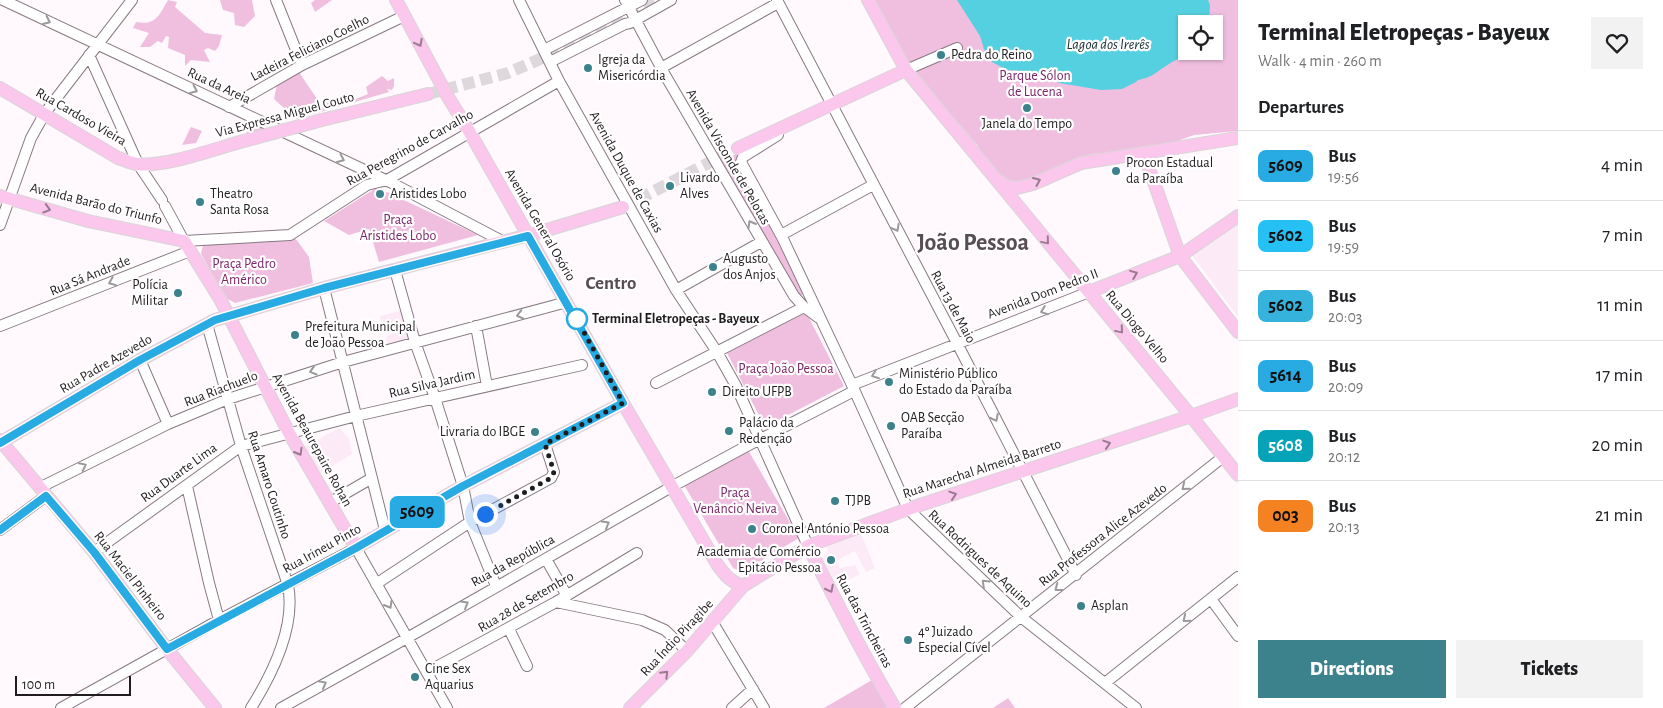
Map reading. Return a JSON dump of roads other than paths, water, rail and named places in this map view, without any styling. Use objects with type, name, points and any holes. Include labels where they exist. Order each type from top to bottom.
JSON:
[{"type":"main road","name":"Avenida General Osório","points":[[396,0],[448,97],[567,302],[623,403],[726,578],[743,586]]},
{"type":"main road","points":[[740,153],[815,112],[906,70],[868,0]]},
{"type":"main road","name":"Rua Diogo Velho","points":[[906,70],[1238,475]]},
{"type":"main road","name":"Rua Cardoso Vieira","points":[[0,88],[118,158],[143,164]]},
{"type":"main road","name":"Via Expressa Miguel Couto","points":[[143,164],[179,159],[322,120],[428,94]]},
{"type":"main road","points":[[992,176],[1006,186],[1017,188],[1033,184],[1081,163],[1238,138]]},
{"type":"main road","points":[[1144,154],[1180,256],[1238,332]]},
{"type":"main road","name":"Avenida Barão do Triunfo","points":[[5,197],[88,221],[187,246]]},
{"type":"main road","points":[[187,246],[229,315],[324,288],[502,241],[528,236],[623,207]]},
{"type":"main road","name":"Avenida Dom Pedro II","points":[[1089,292],[1180,256],[1238,216]]},
{"type":"main road","name":"Rua Padre Azevedo","points":[[1,442],[140,360],[207,324],[229,315]]},
{"type":"main road","name":"Avenida Beaurepaire Rohan","points":[[229,315],[289,433],[356,548]]},
{"type":"main road","name":"Rua Marechal Almeida Barreto","points":[[743,586],[808,546],[908,510],[1238,399]]},
{"type":"main road","name":"Rua Irineu Pinto","points":[[356,548],[463,486],[623,403]]},
{"type":"main road","name":"Rua Maciel Pinheiro","points":[[1,442],[94,552],[167,649],[215,708]]},
{"type":"main road","name":"Rua das Trincheiras","points":[[808,546],[852,632],[895,708]]},
{"type":"main road","name":"Rua Índio Piragibe","points":[[630,708],[713,623],[743,586]]},
{"type":"street","name":"Rua da Areia","points":[[3,0],[387,180],[502,241]]},
{"type":"street","points":[[0,225],[5,197],[31,138],[45,114],[132,0]]},
{"type":"street","points":[[276,0],[302,65]]},
{"type":"street","name":"Avenida Duque de Caxias","points":[[519,0],[560,81],[676,290],[717,352]]},
{"type":"street","points":[[544,50],[586,29],[627,3],[642,0]]},
{"type":"street","points":[[550,62],[671,0]]},
{"type":"street","points":[[661,68],[777,1]]},
{"type":"street","name":"Rua 13 de Maio","points":[[777,1],[957,343],[1076,575]]},
{"type":"street","name":"Avenida Visconde de Pelotas","points":[[627,3],[661,68],[794,296],[804,307],[819,318]]},
{"type":"street","name":"Ladeira Feliciano Coelho","points":[[230,107],[302,65],[404,16]]},
{"type":"street","points":[[586,29],[593,40]]},
{"type":"street","points":[[906,70],[957,48]]},
{"type":"street","points":[[90,55],[143,164],[187,246]]},
{"type":"street","name":"Rua Peregrino de Carvalho","points":[[187,246],[290,236],[367,185],[387,180],[469,131],[560,81]]},
{"type":"street","points":[[740,153],[741,162],[781,235],[853,388],[761,440]]},
{"type":"street","points":[[781,235],[873,185]]},
{"type":"street","points":[[676,290],[762,242]]},
{"type":"street","name":"Rua Sá Andrade","points":[[0,326],[187,246]]},
{"type":"street","points":[[396,270],[415,342],[463,486],[470,522],[496,586]]},
{"type":"street","points":[[324,288],[385,530]]},
{"type":"street","name":"Avenida Dom Pedro II","points":[[853,388],[957,343],[1089,292]]},
{"type":"street","name":"Rua Riachuelo","points":[[0,530],[42,492],[168,424],[228,399],[343,362],[567,302]]},
{"type":"street","points":[[656,383],[804,307]]},
{"type":"street","name":"Rua Amaro Coutinho","points":[[207,324],[241,446],[288,584],[290,603],[285,632],[268,678],[251,708]]},
{"type":"street","points":[[476,326],[487,386]]},
{"type":"street","points":[[717,352],[736,386],[808,546]]},
{"type":"street","points":[[140,360],[168,424]]},
{"type":"street","name":"Rua Silva Jardim","points":[[289,433],[487,386],[582,366]]},
{"type":"street","name":"Rua Rodrigues de Aquino","points":[[853,388],[908,510],[1021,617],[1136,708]]},
{"type":"street","name":"Rua Duarte Lima","points":[[94,552],[241,446],[289,433]]},
{"type":"street","name":"Rua da República","points":[[281,708],[408,638],[673,486],[761,440]]},
{"type":"street","points":[[376,584],[470,522],[551,478],[554,472],[545,444]]},
{"type":"street","name":"Rua Professora Alice Azevedo","points":[[905,708],[1076,575],[1223,457]]},
{"type":"street","points":[[329,503],[372,478]]},
{"type":"street","points":[[187,486],[218,620]]},
{"type":"street","name":"Rua Irineu Pinto","points":[[61,708],[218,620],[356,548]]},
{"type":"street","name":"Avenida Beaurepaire Rohan","points":[[356,548],[447,708]]},
{"type":"street","name":"Rua 28 de Setembro","points":[[427,672],[509,629],[637,553]]},
{"type":"street","points":[[546,559],[567,596]]},
{"type":"street","points":[[1105,683],[1238,577]]},
{"type":"street","points":[[1211,599],[1238,636]]},
{"type":"street","points":[[556,602],[642,620],[665,630],[687,651]]},
{"type":"street","points":[[713,623],[764,708]]},
{"type":"street","points":[[509,629],[527,666]]},
{"type":"street","points":[[732,708],[753,689]]},
{"type":"water","name":"Lagoa dos Irerês","points":[[957,0],[1208,0],[1210,5],[1209,15],[1178,15],[1178,59],[1153,75],[1138,80],[1122,89],[1101,90],[1059,83],[1042,75],[1033,76],[1022,71],[1007,70],[992,62],[984,49],[980,36]]},
{"type":"tunnel","points":[[428,94],[508,73],[563,49],[658,0]]},
{"type":"tunnel","points":[[623,207],[738,148]]},
{"type":"place","name":"Pedra do Reino","points":[[941,55]]},
{"type":"place","name":"Igreja da Misericórdia","points":[[588,68]]},
{"type":"place","name":"Janela do Tempo","points":[[1027,108]]},
{"type":"place","name":"Procon Estadual da Paraíba","points":[[1116,171]]},
{"type":"place","name":"Livardo Alves","points":[[670,186]]},
{"type":"place","name":"Aristides Lobo","points":[[380,194]]},
{"type":"place","name":"Theatro Santa Rosa","points":[[200,202]]},
{"type":"place","name":"Augusto dos Anjos","points":[[713,267]]},
{"type":"place","name":"Polícia Militar","points":[[178,293]]},
{"type":"place","name":"Terminal Eletropeças - Bayeux","points":[[577,319]]},
{"type":"place","name":"Prefeitura Municipal de João Pessoa","points":[[295,335]]},
{"type":"place","name":"Ministério Público do Estado da Paraíba","points":[[889,382]]},
{"type":"place","name":"Direito UFPB","points":[[712,392]]},
{"type":"place","name":"OAB Secção Paraíba","points":[[891,426]]},
{"type":"place","name":"Palácio da Redenção","points":[[729,431]]},
{"type":"place","name":"Livraria do IBGE","points":[[535,432]]},
{"type":"place","name":"TJPB","points":[[835,501]]},
{"type":"place","name":"Coronel António Pessoa","points":[[752,529]]},
{"type":"place","name":"Academia de Comércio Epitácio Pessoa","points":[[831,560]]},
{"type":"place","name":"Asplan","points":[[1081,606]]},
{"type":"place","name":"4º Juizado Especial Cível","points":[[908,640]]},
{"type":"place","name":"Cine Sex Aquarius","points":[[415,677]]},
{"type":"district","name":"João Pessoa","points":[[973,243]]},
{"type":"district","name":"Centro","points":[[611,283]]},
{"type":"park label","name":"Parque Sólon de Lucena","points":[[1035,84]]},
{"type":"park label","name":"Praça Aristides Lobo","points":[[398,228]]},
{"type":"park label","name":"Praça Pedro Américo","points":[[244,272]]},
{"type":"park label","name":"Praça João Pessoa","points":[[786,369]]},
{"type":"park label","name":"Praça Venâncio Neiva","points":[[735,502]]}]
